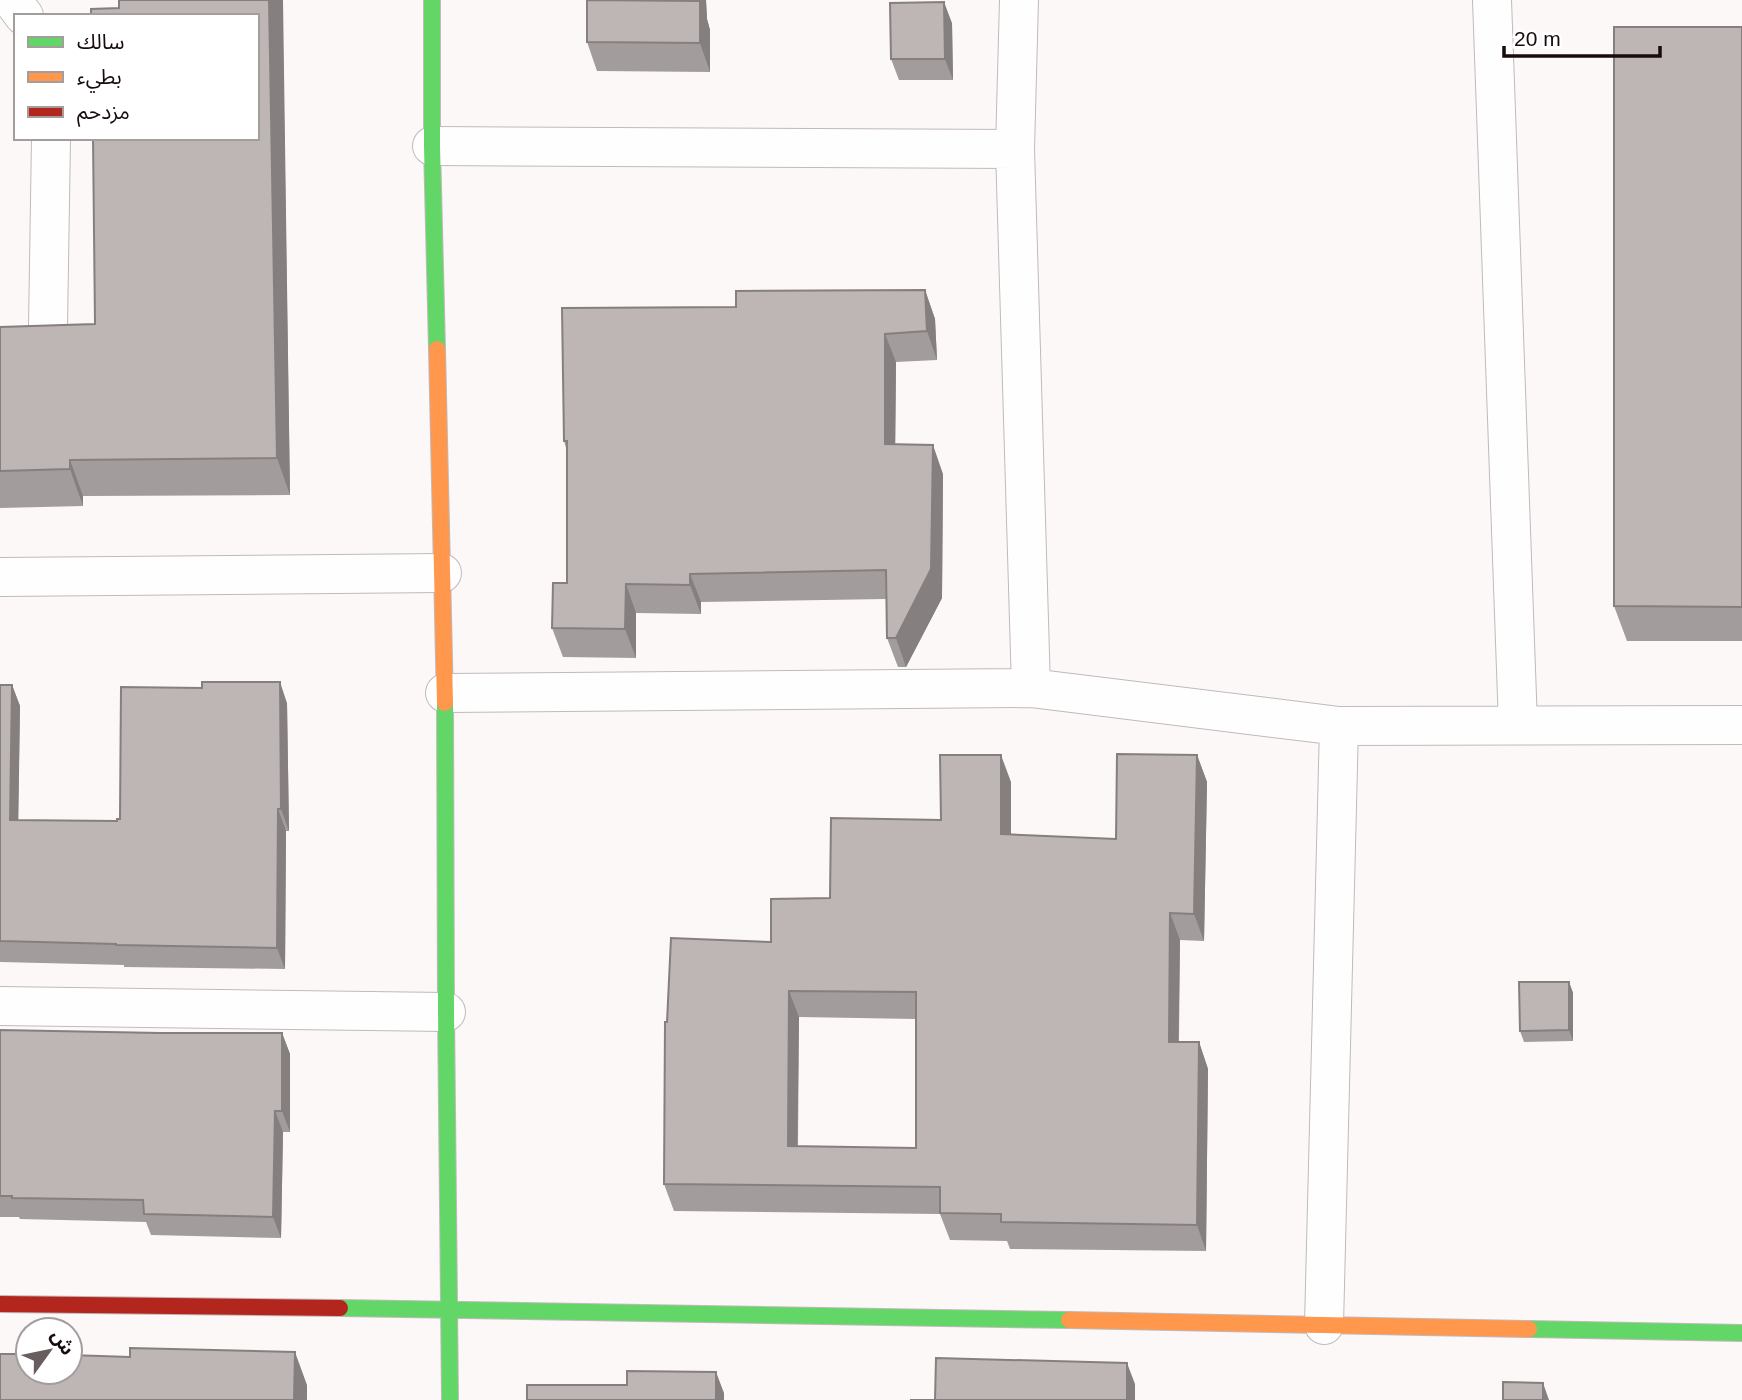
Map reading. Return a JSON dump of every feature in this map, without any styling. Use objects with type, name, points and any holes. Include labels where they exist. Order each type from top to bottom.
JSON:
[{"type":"street","points":[[432,0],[432,146],[445,693],[450,1400]]},
{"type":"street","points":[[1019,0],[1015,149],[1031,688]]},
{"type":"street","points":[[1492,0],[1518,726]]},
{"type":"street","points":[[48,327],[51,140]]},
{"type":"street","points":[[432,146],[1015,149]]},
{"type":"street","points":[[0,577],[442,573]]},
{"type":"street","points":[[445,693],[1031,688],[1339,726],[1742,725]]},
{"type":"street","points":[[1324,1325],[1339,726]]},
{"type":"street","points":[[0,1006],[446,1012]]},
{"type":"street","points":[[0,1304],[450,1309],[1742,1333]]},
{"type":"building","points":[[119,0],[269,0],[277,458],[70,460],[70,469],[0,471],[0,327],[95,324],[93,140],[259,140],[259,14],[91,14],[91,9],[119,8]]},
{"type":"building","points":[[587,0],[700,1],[700,43],[587,42]]},
{"type":"building","points":[[944,2],[945,59],[891,59],[890,3]]},
{"type":"building","points":[[1614,27],[1742,27],[1742,607],[1614,606]]},
{"type":"building","points":[[925,290],[927,331],[885,334],[885,444],[933,445],[931,569],[896,638],[887,638],[886,570],[690,574],[690,585],[626,584],[625,629],[552,628],[553,583],[567,583],[567,441],[564,441],[562,308],[736,307],[736,291]]},
{"type":"building","points":[[202,682],[280,682],[281,809],[278,809],[277,948],[0,941],[0,685],[12,685],[10,820],[117,821],[120,819],[121,687],[202,688]]},
{"type":"building","points":[[1117,754],[1197,755],[1194,914],[1170,913],[1169,1042],[1199,1042],[1197,1225],[1001,1222],[1001,1214],[940,1213],[940,1187],[664,1184],[665,1022],[671,938],[771,942],[771,899],[830,898],[831,818],[941,820],[940,755],[1001,755],[1001,834],[1116,839]],"holes":[[[789,991],[916,992],[916,1148],[788,1146]]]},
{"type":"building","points":[[1519,982],[1569,982],[1569,1030],[1520,1031]]},
{"type":"building","points":[[0,1030],[282,1033],[282,1111],[275,1111],[273,1217],[144,1214],[143,1200],[0,1196]]},
{"type":"building","points":[[130,1348],[295,1352],[294,1400],[0,1400],[0,1354],[14,1354],[14,1386],[84,1386],[84,1355],[130,1357]]},
{"type":"building","points":[[936,1358],[1127,1363],[1127,1400],[935,1400]]},
{"type":"building","points":[[627,1371],[716,1372],[716,1400],[527,1400],[527,1385],[627,1385]]},
{"type":"building","points":[[1503,1382],[1543,1383],[1543,1400],[1503,1400]]},
{"type":"traffic: fast","points":[[432,0],[437,349]]},
{"type":"traffic: fast","points":[[445,703],[450,1400]]},
{"type":"traffic: fast","points":[[340,1308],[1069,1320]]},
{"type":"traffic: fast","points":[[1529,1329],[1742,1333]]},
{"type":"traffic: slow","points":[[437,349],[445,703]]},
{"type":"traffic: slow","points":[[1069,1320],[1529,1329]]},
{"type":"traffic: jam","points":[[0,1304],[340,1308]]}]
